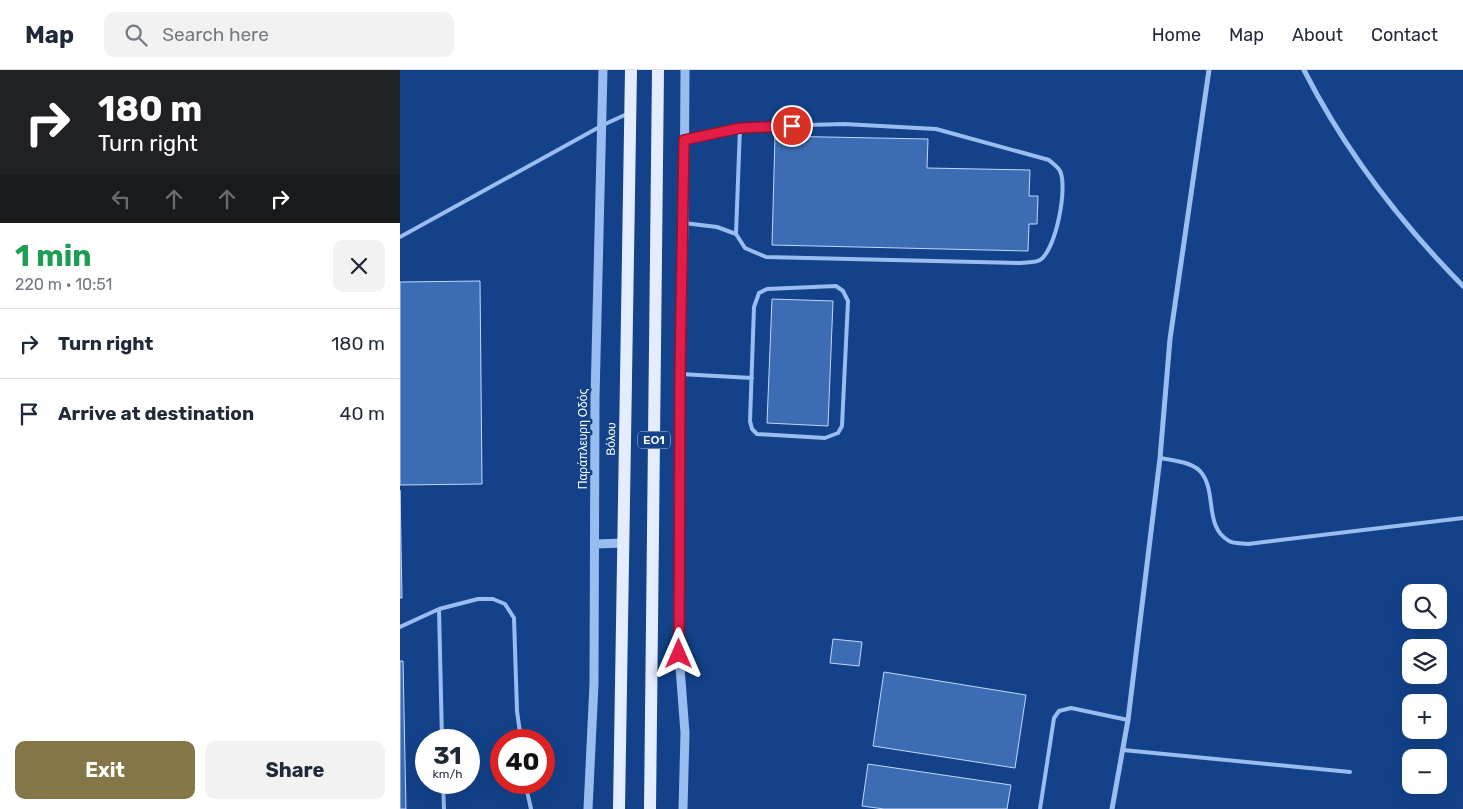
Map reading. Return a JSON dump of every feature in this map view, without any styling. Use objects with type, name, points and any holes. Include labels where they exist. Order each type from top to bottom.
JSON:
[{"type":"main road","name":"Βόλου","points":[[619,809],[630,70]]},
{"type":"main road","name":"ΕΟ1","points":[[650,809],[658,70]]},
{"type":"street","name":"Παράπλευρη Οδός","points":[[588,809],[594,684],[596,544],[595,398],[603,70]]},
{"type":"street","points":[[683,809],[685,733],[679,654],[680,374],[685,70]]},
{"type":"street","points":[[1112,809],[1128,720],[1160,458],[1170,339],[1209,70]]},
{"type":"street","points":[[1304,70],[1349,146],[1428,250],[1463,286]]},
{"type":"street","points":[[596,544],[623,543]]},
{"type":"lane","points":[[400,236],[603,125],[630,113]]},
{"type":"lane","points":[[684,140],[740,128],[844,124],[936,130],[1049,160],[1060,170],[1063,184],[1055,238],[1049,251],[1039,261],[1011,263],[766,257],[745,248],[736,234],[740,128]]},
{"type":"lane","points":[[684,222],[717,227],[736,234]]},
{"type":"lane","points":[[836,286],[843,291],[848,301],[848,320],[842,426],[838,433],[825,438],[757,434],[752,429],[750,421],[752,378],[754,307],[758,293],[767,289],[836,286]]},
{"type":"lane","points":[[680,374],[752,378]]},
{"type":"lane","points":[[1160,458],[1183,463],[1199,470],[1206,481],[1212,518],[1221,533],[1230,542],[1248,544],[1463,518]]},
{"type":"lane","points":[[400,627],[439,610],[478,599],[494,599],[505,604],[514,618],[517,711],[519,729]]},
{"type":"lane","points":[[439,610],[442,729]]},
{"type":"lane","points":[[1040,809],[1054,718],[1059,711],[1071,708],[1128,720]]},
{"type":"lane","points":[[1123,750],[1350,772]]},
{"type":"lane","points":[[443,794],[444,809]]},
{"type":"lane","points":[[528,794],[531,809]]},
{"type":"building","points":[[775,136],[928,139],[927,168],[1030,170],[1029,196],[1038,196],[1037,224],[1029,224],[1028,251],[772,245]]},
{"type":"building","points":[[480,281],[482,484],[400,485],[400,282]]},
{"type":"building","points":[[772,299],[833,301],[828,426],[767,423]]},
{"type":"building","points":[[400,490],[402,598],[400,598]]},
{"type":"building","points":[[833,639],[862,642],[859,666],[830,663]]},
{"type":"building","points":[[400,661],[403,661],[406,809],[400,809]]},
{"type":"building","points":[[884,672],[1026,695],[1015,768],[873,746]]},
{"type":"building","points":[[868,764],[1011,785],[1007,809],[884,809],[862,806]]},
{"type":"route","points":[[679,654],[680,374],[684,140],[740,128],[792,126]]}]
